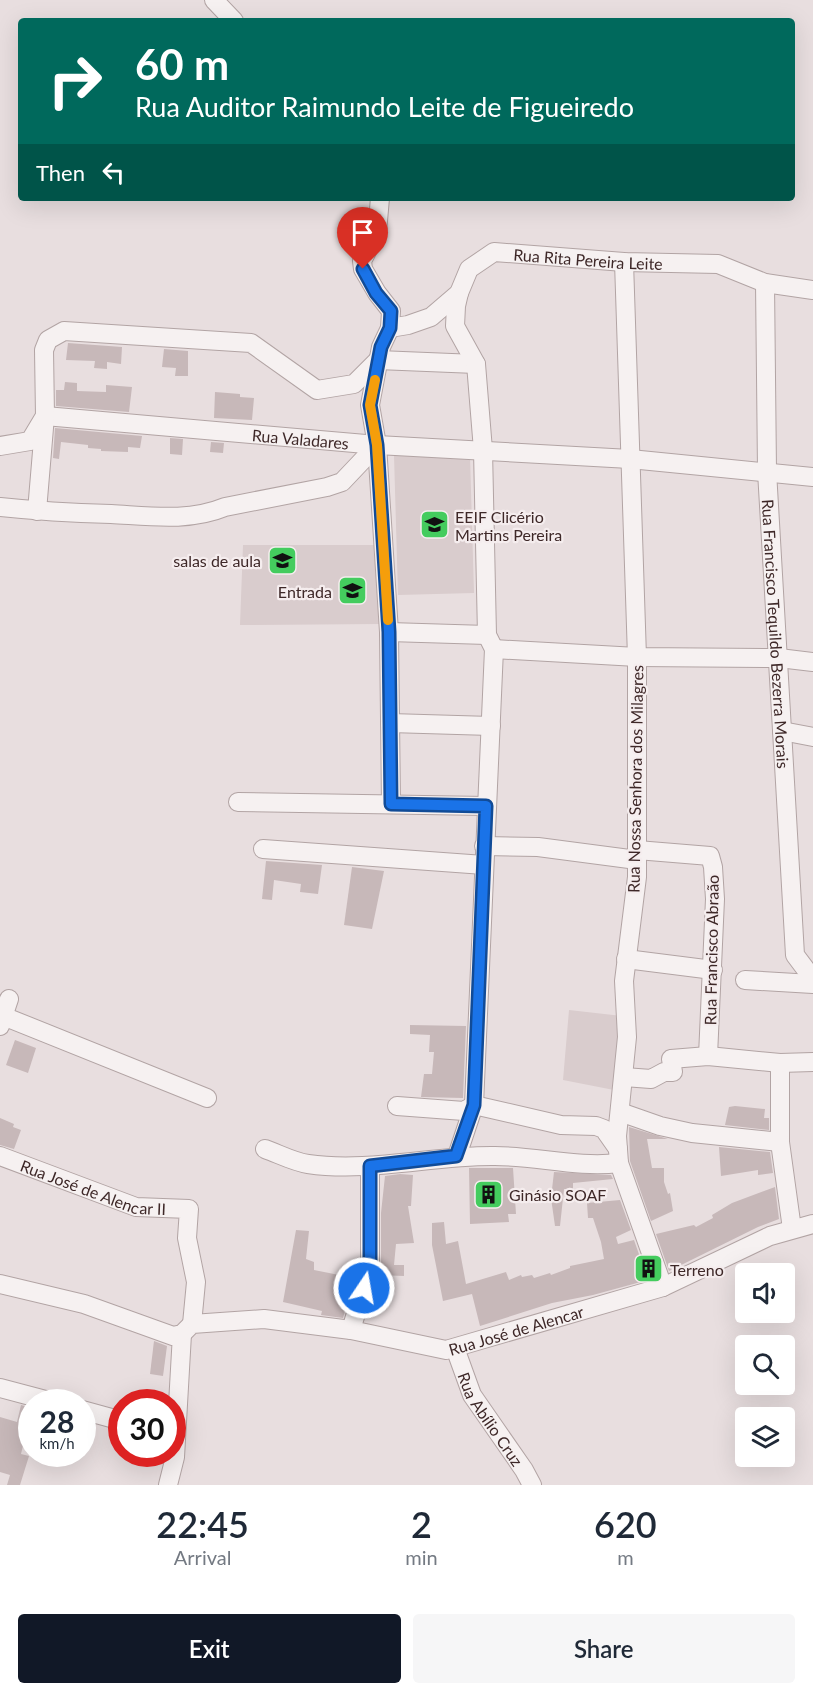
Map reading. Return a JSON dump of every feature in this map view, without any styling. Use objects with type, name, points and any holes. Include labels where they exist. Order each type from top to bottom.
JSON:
[{"type":"street","points":[[214,0],[231,18]]},
{"type":"street","points":[[380,201],[377,232],[362,261],[363,269],[376,293],[391,311],[390,328],[378,360],[370,405],[377,445],[389,632],[391,804]]},
{"type":"street","name":"Rua Rita Pereira Leite","points":[[390,328],[431,317],[459,293],[469,269],[494,252],[624,262],[718,264],[765,283],[813,290]]},
{"type":"street","name":"Rua Nossa Senhora dos Milagres","points":[[624,262],[637,657],[638,877],[624,981],[627,1037],[617,1136],[618,1156],[663,1287]]},
{"type":"street","name":"Rua Francisco Tequildo Bezerra Morais","points":[[765,283],[767,471],[795,955],[813,979]]},
{"type":"street","points":[[456,1156],[474,1105],[491,726],[483,450],[476,364],[455,326],[459,293]]},
{"type":"street","points":[[37,511],[45,416],[44,350],[48,340],[64,332],[251,343],[317,390],[354,384],[378,360],[476,364]]},
{"type":"street","points":[[0,446],[30,441],[45,416]]},
{"type":"street","name":"Rua Valadares","points":[[45,416],[377,445],[630,459],[813,477]]},
{"type":"street","points":[[0,507],[176,518],[213,512],[225,507],[342,482],[377,445]]},
{"type":"street","points":[[389,632],[637,657],[779,658],[813,662]]},
{"type":"street","points":[[390,723],[491,726]]},
{"type":"street","points":[[782,731],[813,738]]},
{"type":"street","points":[[238,802],[486,806]]},
{"type":"street","points":[[484,846],[538,847],[637,855]]},
{"type":"street","points":[[263,849],[484,865]]},
{"type":"street","name":"Rua Francisco Abraão","points":[[637,855],[711,856],[715,899],[708,1056]]},
{"type":"street","points":[[626,959],[713,970]]},
{"type":"street","points":[[745,980],[813,984]]},
{"type":"street","points":[[4,1014],[207,1098]]},
{"type":"street","points":[[624,1077],[651,1079],[664,1072],[673,1071],[672,1059],[708,1056],[780,1063],[813,1062]]},
{"type":"street","points":[[780,1063],[780,1142],[792,1229]]},
{"type":"street","points":[[265,1149],[307,1164],[370,1166],[456,1156],[498,1155],[596,1166],[618,1156],[604,1129],[597,1126],[561,1125],[474,1105],[464,1111],[397,1106]]},
{"type":"street","points":[[620,1113],[660,1126],[692,1132],[780,1142]]},
{"type":"street","name":"Rua José de Alencar II","points":[[0,1156],[136,1207],[189,1209],[187,1238],[196,1282],[182,1332]]},
{"type":"street","points":[[351,1330],[370,1267],[370,1166]]},
{"type":"street","name":"Rua José de Alencar","points":[[0,1284],[84,1304],[182,1332],[264,1319],[351,1330],[446,1350],[663,1287],[770,1236],[813,1224]]},
{"type":"street","points":[[171,1389],[182,1332]]},
{"type":"street","points":[[178,1389],[182,1332]]},
{"type":"street","name":"Rua Abílio Cruz","points":[[455,1348],[472,1395],[532,1485]]},
{"type":"street","points":[[0,1388],[18,1393]]},
{"type":"street","points":[[156,1485],[160,1467]]},
{"type":"street","points":[[168,1485],[172,1467]]},
{"type":"shaded area","name":"EEIF Clicério Martins Pereira","points":[[394,455],[470,456],[474,593],[398,595]]},
{"type":"shaded area","points":[[243,545],[374,545],[379,624],[240,625]]},
{"type":"shaded area","points":[[569,1010],[622,1016],[614,1090],[563,1080]]},
{"type":"building","points":[[68,343],[122,347],[121,364],[107,362],[107,369],[94,368],[95,361],[66,360]]},
{"type":"building","points":[[164,349],[188,351],[188,376],[175,376],[176,368],[162,367]]},
{"type":"building","points":[[65,382],[77,383],[77,391],[106,392],[106,385],[132,387],[129,412],[56,406],[56,390],[64,390]]},
{"type":"building","points":[[215,392],[240,394],[240,397],[254,398],[252,420],[214,418]]},
{"type":"building","points":[[55,428],[142,436],[140,448],[128,447],[128,452],[101,451],[101,449],[88,448],[88,445],[61,442],[59,459],[53,458]]},
{"type":"building","points":[[170,438],[183,439],[182,455],[170,454]]},
{"type":"building","points":[[211,442],[224,443],[223,453],[210,452]]},
{"type":"building","points":[[266,861],[322,865],[318,894],[300,892],[301,884],[274,880],[272,900],[262,899]]},
{"type":"building","points":[[352,867],[384,871],[372,929],[344,925]]},
{"type":"building","points":[[410,1025],[466,1026],[463,1098],[421,1097],[424,1074],[432,1074],[434,1052],[429,1052],[430,1035],[410,1034]]},
{"type":"building","points":[[15,1040],[36,1048],[28,1073],[6,1065]]},
{"type":"building","points":[[729,1107],[765,1109],[764,1118],[769,1118],[769,1130],[725,1125]]},
{"type":"building","points":[[0,1118],[21,1130],[14,1149],[0,1145]]},
{"type":"building","points":[[629,1127],[668,1139],[647,1139],[652,1168],[664,1168],[664,1182],[668,1194],[670,1193],[673,1211],[651,1221],[630,1161]]},
{"type":"building","points":[[719,1147],[770,1152],[773,1173],[758,1175],[758,1170],[721,1176]]},
{"type":"building","name":"Ginásio SOAF","points":[[469,1168],[513,1168],[516,1214],[508,1214],[509,1222],[470,1224]]},
{"type":"building","points":[[554,1172],[611,1175],[613,1179],[573,1183],[573,1189],[564,1189],[560,1226],[555,1226],[551,1198]]},
{"type":"building","points":[[413,1175],[411,1206],[408,1206],[414,1243],[396,1244],[394,1265],[404,1265],[404,1276],[379,1275],[385,1176]]},
{"type":"building","points":[[775,1187],[779,1219],[669,1271],[656,1234],[694,1225],[696,1227],[713,1218],[712,1215],[732,1203]]},
{"type":"building","points":[[620,1200],[631,1230],[616,1237],[618,1244],[634,1240],[648,1280],[552,1303],[480,1326],[472,1294],[443,1301],[432,1245],[432,1223],[444,1222],[446,1244],[458,1241],[466,1284],[506,1272],[509,1280],[521,1275],[522,1277],[532,1275],[534,1278],[550,1273],[551,1275],[570,1268],[570,1266],[604,1259],[593,1218],[588,1218],[587,1203]]},
{"type":"building","points":[[296,1230],[309,1231],[306,1259],[314,1262],[314,1270],[344,1276],[354,1281],[343,1318],[321,1315],[322,1311],[283,1302]]},
{"type":"building","points":[[154,1341],[167,1346],[163,1376],[150,1374]]},
{"type":"building","points":[[0,1417],[17,1422],[18,1418],[18,1467],[26,1467],[20,1485],[7,1485],[10,1475],[0,1472]]},
{"type":"slow traffic","points":[[375,380],[370,405],[377,445],[388,620]]},
{"type":"place","name":"EEIF Clicério Martins Pereira","points":[[434,525]]},
{"type":"place","name":"salas de aula","points":[[282,560]]},
{"type":"place","name":"Entrada","points":[[353,591]]},
{"type":"place","name":"Ginásio SOAF","points":[[488,1194]]},
{"type":"place","name":"Terreno","points":[[649,1269]]},
{"type":"route","points":[[363,269],[376,293],[391,311],[390,328],[381,347],[370,405],[377,445],[389,632],[391,804],[486,806],[474,1105],[456,1156],[370,1166],[370,1267],[364,1288]]}]
